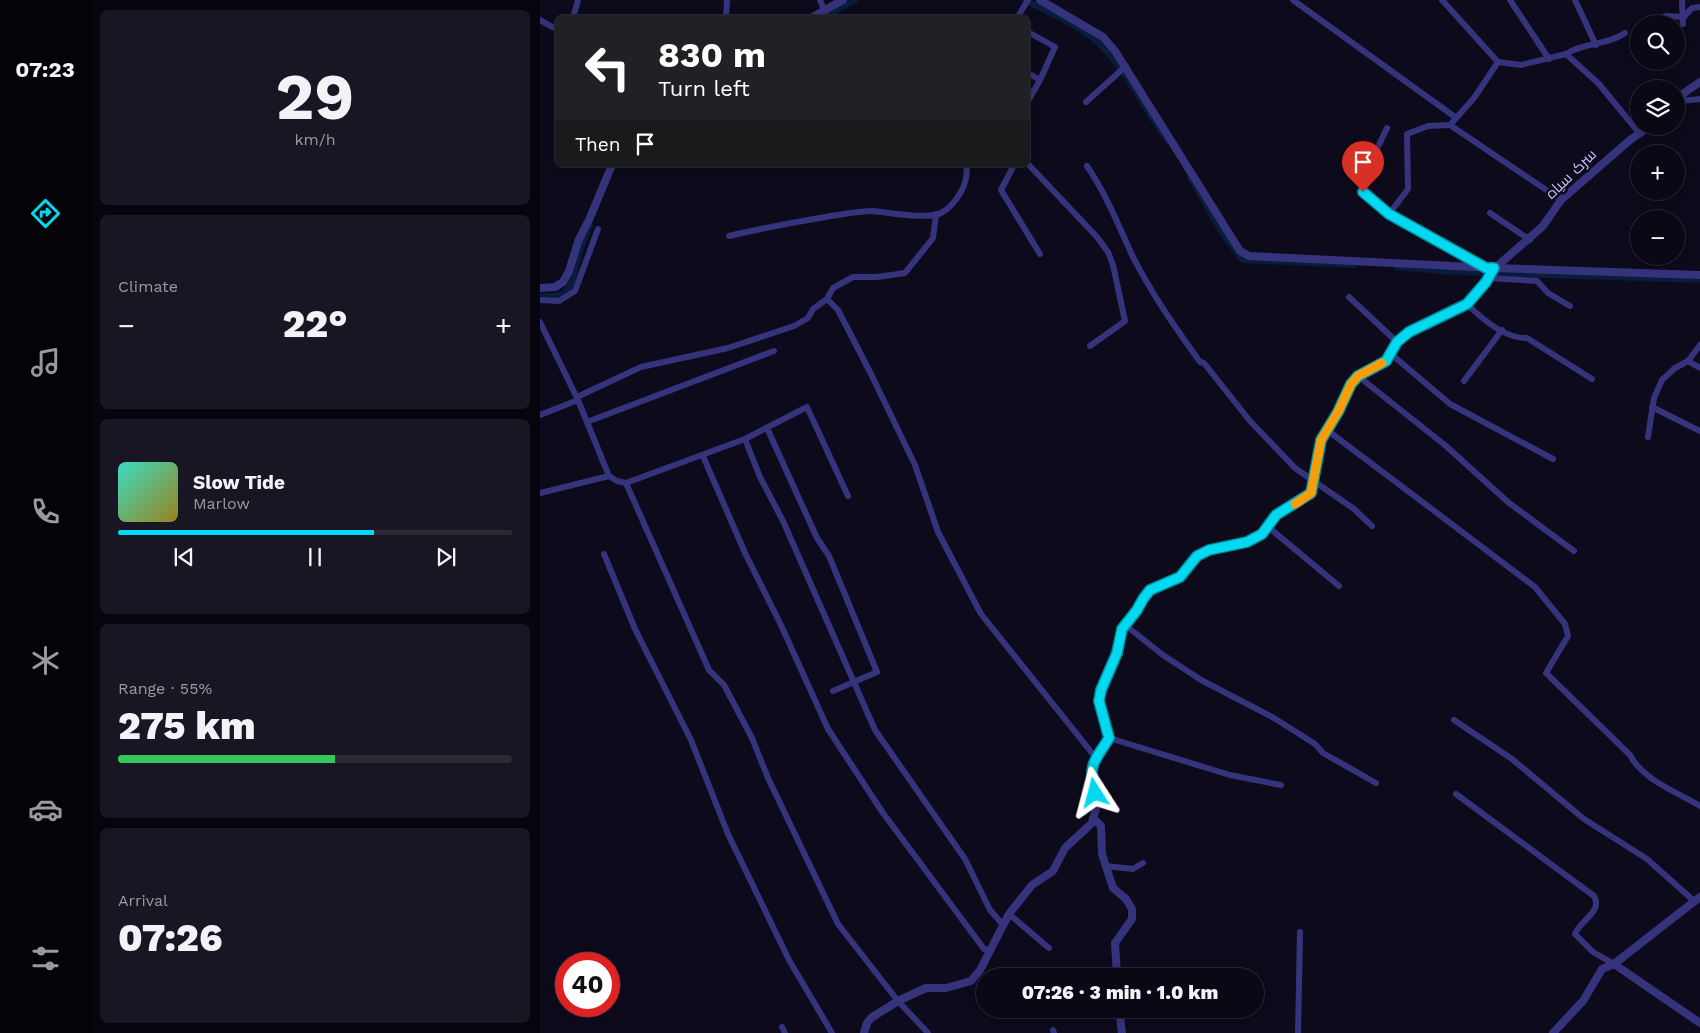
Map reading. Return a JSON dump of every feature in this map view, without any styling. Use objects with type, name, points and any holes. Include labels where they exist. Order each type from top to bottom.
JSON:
[{"type":"street","points":[[574,15],[578,0]]},
{"type":"street","points":[[726,15],[727,0]]},
{"type":"street","points":[[820,0],[824,10]]},
{"type":"street","points":[[816,15],[843,0]]},
{"type":"street","points":[[1040,0],[1054,4],[1103,37],[1240,251],[1249,256],[1491,272],[1700,275]]},
{"type":"street","points":[[1293,0],[1455,117]]},
{"type":"street","points":[[1442,0],[1498,62],[1521,64],[1549,59],[1573,50],[1613,41],[1625,33]]},
{"type":"street","points":[[1510,0],[1549,59]]},
{"type":"street","points":[[1575,0],[1596,45]]},
{"type":"street","points":[[1682,0],[1684,15]]},
{"type":"street","points":[[1019,15],[1027,2]]},
{"type":"street","points":[[1685,15],[1692,8],[1700,7]]},
{"type":"street","points":[[540,20],[555,28]]},
{"type":"street","points":[[1030,33],[1055,47],[1030,98]]},
{"type":"street","points":[[1566,54],[1599,84],[1630,122]]},
{"type":"street","points":[[1450,125],[1455,117],[1471,102],[1498,62]]},
{"type":"street","points":[[1086,102],[1122,69]]},
{"type":"street","points":[[1030,74],[1040,80]]},
{"type":"street","points":[[1685,92],[1700,82]]},
{"type":"street","points":[[1685,102],[1700,99]]},
{"type":"street","points":[[1389,214],[1408,189],[1407,134],[1428,126],[1450,125],[1561,200]]},
{"type":"street","points":[[1387,128],[1377,149],[1380,157],[1363,192],[1389,214],[1491,272],[1537,281],[1548,294],[1570,306]]},
{"type":"street","name":"سرک سیاه","points":[[1467,304],[1491,272],[1530,240],[1543,226],[1561,200],[1639,135]]},
{"type":"street","points":[[1030,166],[1097,237],[1108,252],[1113,265],[1125,321],[1090,346]]},
{"type":"street","points":[[1087,166],[1101,186],[1132,254],[1173,324],[1200,362],[1250,421],[1295,468],[1354,509],[1372,526]]},
{"type":"street","points":[[540,288],[555,287],[566,276],[579,239],[611,167]]},
{"type":"street","points":[[729,236],[850,213],[871,211],[904,215],[940,214],[950,206],[960,193],[965,182],[966,167]]},
{"type":"street","points":[[1013,167],[1001,190],[1040,254]]},
{"type":"street","points":[[1490,213],[1530,240]]},
{"type":"street","points":[[540,415],[641,367],[728,348],[794,326],[808,318],[813,309],[827,299],[833,288],[853,277],[877,277],[905,273],[933,238],[936,214]]},
{"type":"street","points":[[540,300],[559,301],[575,291],[598,229]]},
{"type":"street","points":[[1349,297],[1397,342]]},
{"type":"street","points":[[827,299],[838,310],[911,456],[938,532],[981,614],[1096,758]]},
{"type":"street","points":[[864,1033],[867,1023],[871,1018],[898,1001],[926,988],[946,988],[971,981],[980,970],[1009,914],[1032,885],[1052,871],[1065,848],[1085,831],[1093,818],[1096,808],[1091,774],[1092,763],[1109,738],[1099,701],[1101,690],[1117,653],[1125,625],[1150,590],[1180,577],[1197,556],[1209,550],[1247,542],[1262,534],[1276,515],[1311,493],[1318,452],[1327,430],[1351,384],[1358,376],[1378,367],[1391,354],[1397,342],[1418,326],[1467,304],[1478,315],[1515,338],[1527,338],[1592,379]]},
{"type":"street","points":[[540,322],[577,398],[609,476],[617,482],[626,484],[703,456],[745,439],[808,407],[848,496]]},
{"type":"street","points":[[1464,381],[1502,330]]},
{"type":"street","points":[[1648,437],[1652,408],[1662,380],[1675,368],[1688,361],[1700,345]]},
{"type":"street","points":[[587,422],[774,350]]},
{"type":"street","points":[[1391,354],[1450,404],[1553,459]]},
{"type":"street","points":[[1688,361],[1700,368]]},
{"type":"street","points":[[1358,376],[1446,446],[1509,503],[1574,551]]},
{"type":"street","points":[[1652,408],[1700,431]]},
{"type":"street","points":[[767,428],[817,538],[829,556],[877,672],[833,691]]},
{"type":"street","points":[[1327,430],[1535,587],[1565,624],[1568,636],[1546,673],[1630,755],[1635,765],[1670,790],[1700,806]]},
{"type":"street","points":[[745,439],[760,477],[783,520],[875,730],[965,859],[985,902],[1004,926]]},
{"type":"street","points":[[703,456],[745,553],[781,625],[828,729],[883,813],[984,949],[990,950]]},
{"type":"street","points":[[540,493],[609,476]]},
{"type":"street","points":[[626,484],[709,670],[724,685],[752,738],[768,778],[838,924],[898,1001],[928,1033]]},
{"type":"street","points":[[1267,526],[1339,586]]},
{"type":"street","points":[[604,554],[635,629],[691,740],[728,834],[789,960],[832,1033]]},
{"type":"street","points":[[1125,625],[1163,655],[1201,680],[1274,718],[1324,753],[1376,783]]},
{"type":"street","points":[[1454,720],[1512,759],[1584,819],[1647,859],[1697,899],[1614,964],[1602,969],[1584,1001],[1553,1033]]},
{"type":"street","points":[[1109,738],[1230,775],[1281,785]]},
{"type":"street","points":[[1456,794],[1594,896],[1597,901],[1595,909],[1575,934],[1593,952],[1614,964],[1700,1023]]},
{"type":"street","points":[[1093,818],[1101,826],[1102,854],[1112,888],[1126,898],[1132,909],[1132,919],[1115,943],[1117,968]]},
{"type":"street","points":[[1106,866],[1133,870],[1143,863]]},
{"type":"street","points":[[1009,914],[1049,948]]},
{"type":"street","points":[[1298,1033],[1300,932]]},
{"type":"street","points":[[1120,1018],[1122,1033]]},
{"type":"waterway","points":[[829,15],[855,0]]},
{"type":"waterway","points":[[1025,0],[1075,26],[1102,47],[1123,72],[1168,141]]},
{"type":"waterway","points":[[1190,177],[1221,231],[1242,260],[1354,265]]},
{"type":"waterway","points":[[540,296],[561,294],[570,286],[590,225]]},
{"type":"waterway","points":[[1397,267],[1453,272],[1700,280]]},
{"type":"slow traffic","points":[[1295,504],[1311,493],[1321,440],[1338,412],[1351,384],[1358,376],[1378,367],[1382,363]]},
{"type":"route","points":[[1095,793],[1091,774],[1092,763],[1109,738],[1099,701],[1101,690],[1117,653],[1122,629],[1143,599],[1150,590],[1180,577],[1197,556],[1209,550],[1232,547],[1247,542],[1262,534],[1276,515],[1311,493],[1321,440],[1338,412],[1351,384],[1358,376],[1378,367],[1386,361],[1397,342],[1409,332],[1467,304],[1491,276],[1494,268],[1486,268],[1389,214],[1363,192]]}]
